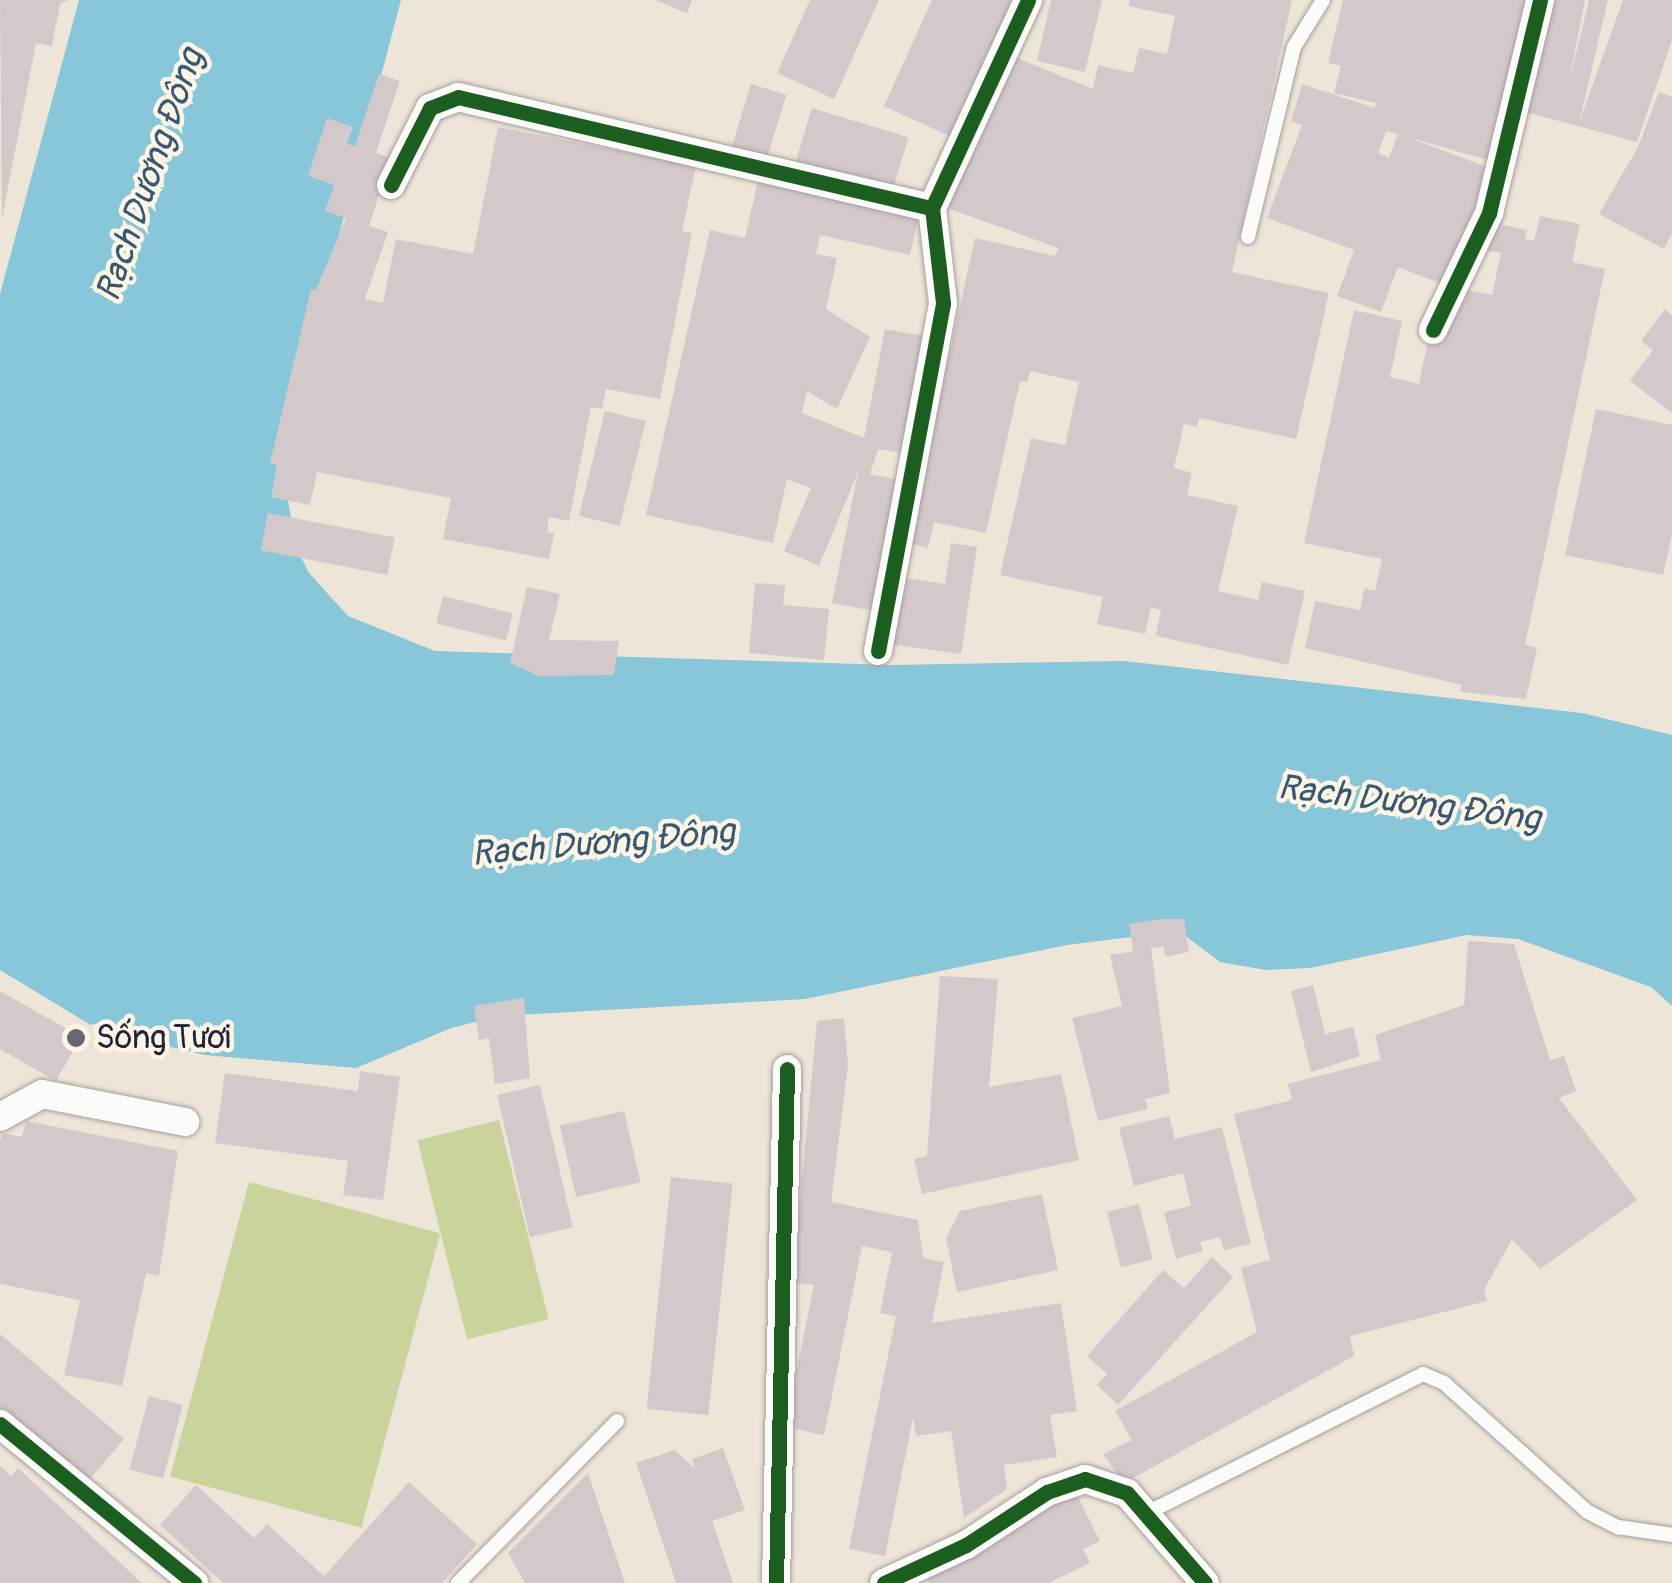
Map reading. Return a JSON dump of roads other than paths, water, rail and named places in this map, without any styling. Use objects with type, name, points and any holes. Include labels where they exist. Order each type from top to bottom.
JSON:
[{"type":"street","points":[[878,651],[943,303],[932,208],[1028,0]]},
{"type":"street","points":[[1433,330],[1489,212],[1540,0]]},
{"type":"street","points":[[391,186],[430,108],[458,96],[932,208]]},
{"type":"street","points":[[776,1583],[786,1068]]},
{"type":"street","points":[[0,1117],[42,1094],[185,1122]]},
{"type":"street","points":[[0,1424],[194,1583]]},
{"type":"street","points":[[884,1583],[966,1544],[1067,1483],[1101,1482],[1150,1512],[1205,1583]]},
{"type":"lane","points":[[1248,237],[1294,47],[1323,0]]},
{"type":"lane","points":[[1150,1512],[1423,1374],[1444,1383],[1588,1512],[1618,1527],[1672,1534]]},
{"type":"lane","points":[[458,1583],[617,1421]]},
{"type":"water","name":"Rạch Dương Đông","points":[[79,0],[401,0],[293,410],[284,474],[295,545],[309,573],[348,616],[435,651],[892,665],[1124,661],[1582,713],[1672,735],[1672,1006],[1651,987],[1518,939],[1467,935],[1310,968],[1266,970],[1220,962],[1179,931],[1067,945],[805,999],[500,1016],[451,1028],[356,1068],[205,1055],[99,1030],[0,970],[0,294]]},
{"type":"place","name":"Sống Tươi","points":[[76,1038]]}]
